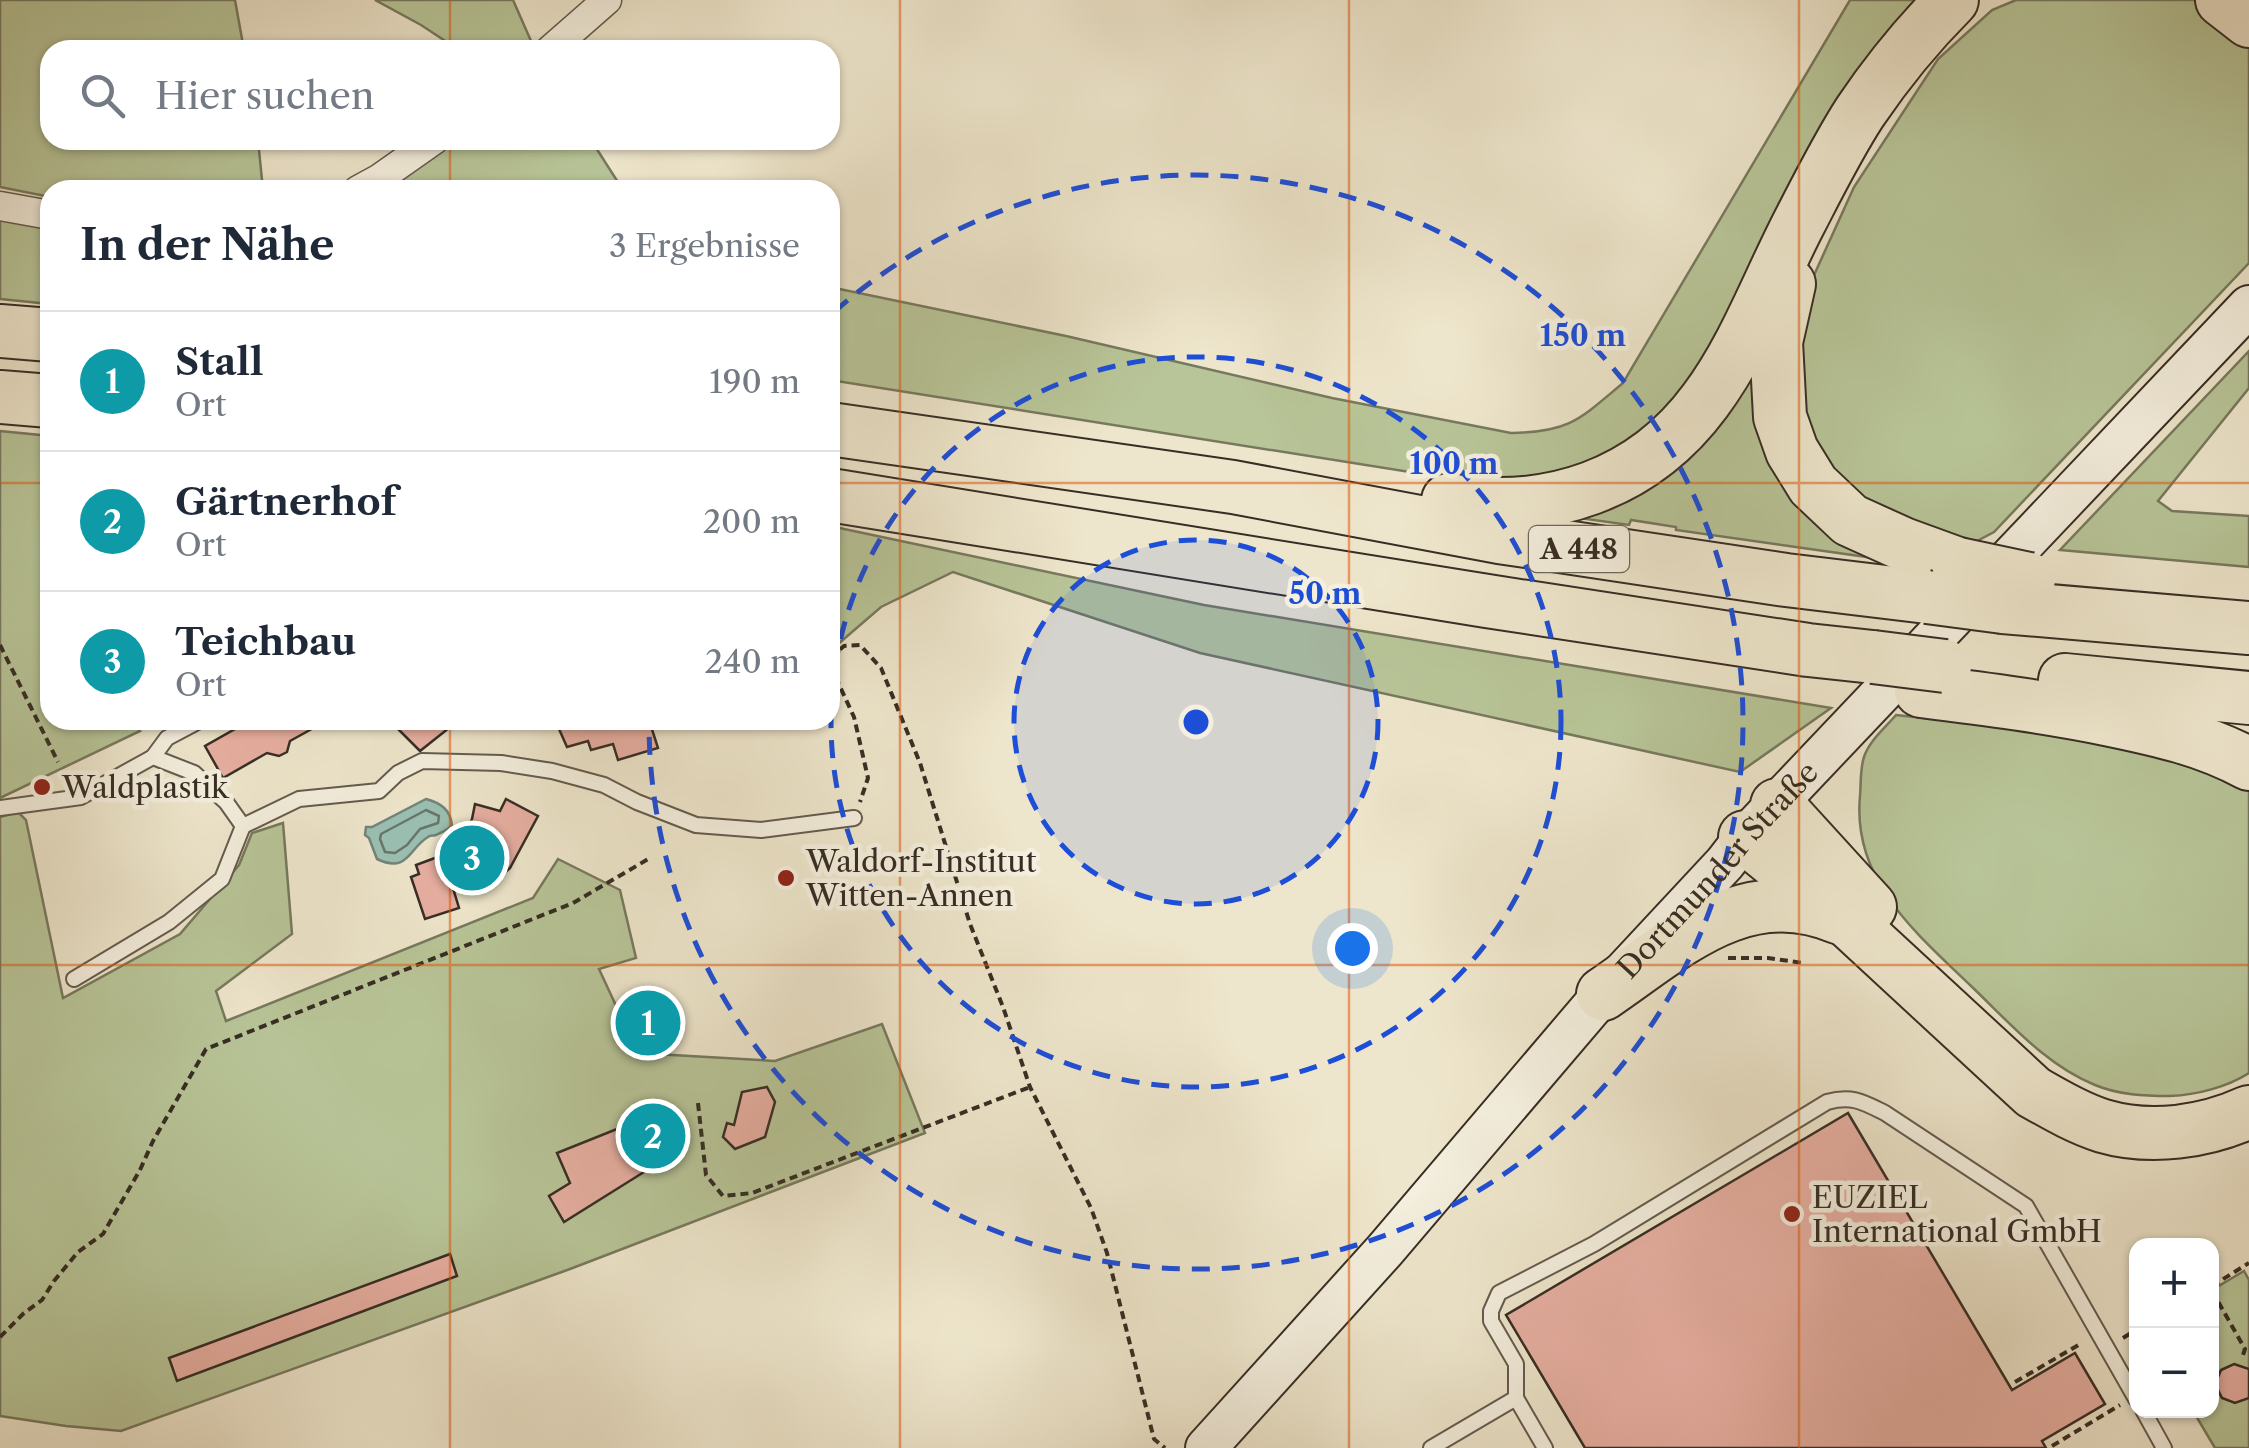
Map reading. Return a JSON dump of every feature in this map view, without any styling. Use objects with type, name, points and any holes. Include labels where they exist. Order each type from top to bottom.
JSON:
[{"type":"highway","points":[[1233,487],[1346,485],[1476,504],[1520,504],[1567,497],[1617,478],[1659,451],[1704,402],[1740,345],[1800,220],[1860,113],[1923,29],[1952,0]]},
{"type":"highway","points":[[1943,581],[1903,544],[1850,520],[1813,485],[1792,451],[1780,417],[1776,342],[1791,275],[1848,165],[1896,85],[1947,26],[1978,0]]},
{"type":"highway","points":[[2222,0],[2249,21]]},
{"type":"highway","points":[[0,331],[40,334]]},
{"type":"highway","points":[[0,397],[40,400]]},
{"type":"highway","name":"A 448","points":[[840,430],[1233,487],[1500,537],[1786,580],[1943,581],[2238,626]]},
{"type":"highway","name":"A 448","points":[[840,497],[1808,650],[1861,669],[1933,679],[2249,698]]},
{"type":"highway","points":[[1933,679],[2168,732],[2249,764]]},
{"type":"highway","points":[[1761,821],[1849,922],[2033,1092],[2068,1112],[2107,1127],[2148,1132],[2190,1131],[2249,1112]]},
{"type":"highway","points":[[1761,821],[1862,899],[1976,1017],[2047,1082],[2094,1106],[2146,1116],[2192,1114],[2249,1094]]},
{"type":"highway","points":[[1603,994],[1692,933],[1734,912],[1756,906],[1800,905],[1849,922]]},
{"type":"main road","name":"Dortmunder Straße","points":[[1206,1448],[1385,1250],[1603,994],[1761,821],[2249,306]]},
{"type":"street","points":[[561,40],[607,0]]},
{"type":"street","points":[[376,180],[420,150]]},
{"type":"street","points":[[0,206],[40,213]]},
{"type":"lane","points":[[0,808],[81,797],[154,757],[166,738],[182,730]]},
{"type":"lane","points":[[154,757],[194,772],[226,802],[243,826]]},
{"type":"lane","points":[[74,980],[169,922],[222,879],[243,826],[299,800],[380,791],[398,773],[422,761],[501,763],[552,770],[604,785],[696,824],[761,830],[854,818]]},
{"type":"lane","points":[[1545,1448],[1516,1398],[1516,1364],[1491,1321],[1498,1294],[1594,1244],[1826,1102],[1843,1098],[1885,1113],[2026,1206],[2129,1395]]},
{"type":"lane","points":[[1431,1448],[1516,1398]]},
{"type":"lane","points":[[2147,1418],[2164,1448]]},
{"type":"path","points":[[840,650],[844,646],[860,645],[881,668],[920,763],[970,924],[1004,1007],[1030,1086],[1091,1208],[1107,1253],[1154,1439],[1165,1448]]},
{"type":"path","points":[[0,646],[40,726]]},
{"type":"path","points":[[840,684],[854,717],[868,778],[854,818]]},
{"type":"path","points":[[42,730],[58,762]]},
{"type":"path","points":[[0,1337],[42,1300],[78,1252],[103,1234],[206,1049],[573,903],[650,858]]},
{"type":"path","points":[[1723,958],[1803,963]]},
{"type":"path","points":[[698,1103],[706,1174],[723,1196],[752,1193],[1030,1086]]},
{"type":"path","points":[[2219,1283],[2249,1263]]},
{"type":"path","points":[[2219,1301],[2245,1348],[2242,1358]]},
{"type":"path","points":[[2015,1382],[2089,1338]]},
{"type":"path","points":[[2052,1446],[2129,1402]]},
{"type":"green space","points":[[0,0],[235,0],[242,40],[40,40],[40,150],[259,150],[262,180],[40,180],[40,195],[0,187]]},
{"type":"green space","points":[[375,0],[513,0],[531,40],[444,40]]},
{"type":"green space","points":[[1850,0],[1924,0],[1724,332],[1658,424],[1573,474],[1479,483],[840,382],[840,289],[1066,336],[1332,398],[1511,433],[1547,430],[1573,421],[1623,383]]},
{"type":"green space","points":[[2016,0],[2195,0],[2238,28],[2249,40],[2249,263],[1994,532],[1977,541],[1928,532],[1863,505],[1815,448],[1793,371],[1805,295],[1854,187],[1938,59],[1992,10]]},
{"type":"green space","points":[[429,150],[597,150],[617,180],[377,180]]},
{"type":"green space","points":[[0,211],[40,217],[40,303],[0,299]]},
{"type":"green space","points":[[1762,322],[1765,376],[1902,562],[1631,520],[1629,525],[1550,514],[1574,504]]},
{"type":"green space","points":[[2249,351],[2249,388],[2158,501],[2172,511],[2249,516],[2249,567],[2060,550]]},
{"type":"green space","points":[[0,431],[40,435],[40,730],[140,731],[0,798]]},
{"type":"green space","points":[[840,528],[1204,605],[1831,708],[1740,772],[1200,653],[953,572],[881,607],[840,642]]},
{"type":"green space","points":[[1896,715],[2040,730],[2178,756],[2249,788],[2249,1073],[2221,1086],[2180,1095],[2132,1094],[2095,1085],[2043,1054],[1928,945],[1877,879],[1860,826],[1864,757],[1873,740]]},
{"type":"green space","points":[[18,812],[26,820],[63,998],[180,934],[239,865],[252,833],[283,823],[292,934],[216,991],[226,1021],[533,898],[558,859],[620,890],[636,958],[599,969],[638,1053],[775,1061],[882,1024],[925,1133],[570,1269],[121,1431],[0,1416],[0,817]]},
{"type":"green space","points":[[2244,1271],[2249,1280],[2249,1448],[2215,1448],[2197,1418],[2219,1418],[2219,1286]]},
{"type":"water","points":[[426,799],[444,808],[452,826],[429,836],[402,862],[377,859],[365,835],[366,827]]},
{"type":"building","points":[[233,730],[310,730],[290,741],[287,752],[279,756],[267,753],[223,778],[205,746]]},
{"type":"building","points":[[399,730],[446,730],[420,751]]},
{"type":"building","points":[[559,730],[652,730],[658,748],[618,760],[613,744],[591,750],[588,741],[567,747]]},
{"type":"building","points":[[506,799],[538,816],[510,868],[485,890],[451,851],[465,834],[475,804],[500,811]]},
{"type":"building","points":[[443,855],[459,908],[425,919],[411,877],[419,874],[416,865]]},
{"type":"building","points":[[659,1010],[665,1028],[636,1037],[630,1019]]},
{"type":"building","points":[[767,1087],[775,1102],[765,1137],[735,1149],[723,1137],[727,1123],[734,1125],[742,1092]]},
{"type":"building","points":[[659,1108],[673,1122],[664,1134],[668,1157],[564,1222],[549,1196],[570,1183],[557,1153],[637,1121],[635,1116]]},
{"type":"building","name":"EUZIEL International GmbH","points":[[1848,1113],[2012,1390],[2075,1353],[2105,1404],[2042,1441],[2046,1448],[1585,1448],[1506,1315]]},
{"type":"building","points":[[450,1254],[457,1276],[177,1381],[169,1358]]},
{"type":"building","points":[[2234,1364],[2249,1369],[2249,1398],[2235,1403],[2222,1398],[2221,1370]]},
{"type":"place","name":"Waldplastik","points":[[42,787]]},
{"type":"place","name":"Teichbau","points":[[472,858]]},
{"type":"place","name":"Waldorf-Institut Witten-Annen","points":[[786,878]]},
{"type":"place","name":"Stall","points":[[648,1023]]},
{"type":"place","name":"Gärtnerhof","points":[[653,1136]]},
{"type":"place","name":"EUZIEL International GmbH","points":[[1792,1214]]}]
